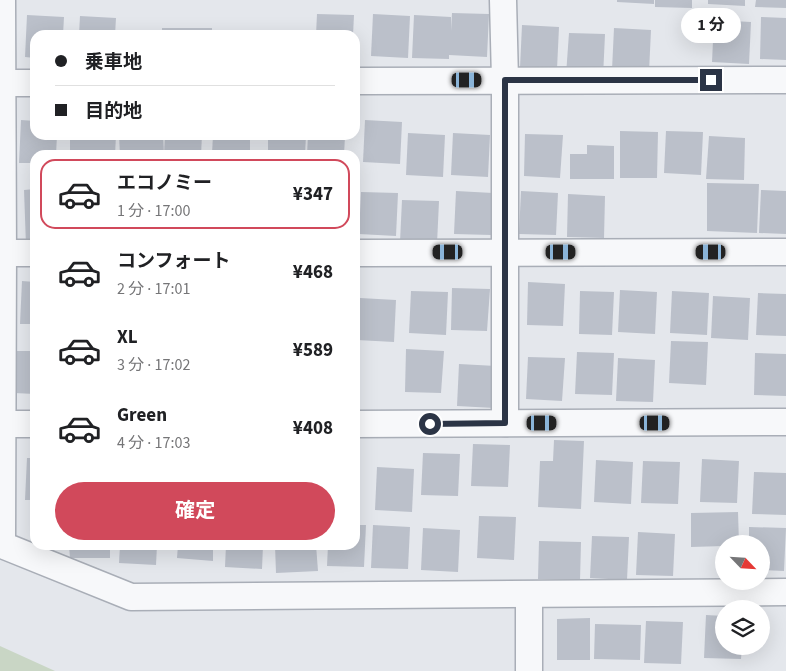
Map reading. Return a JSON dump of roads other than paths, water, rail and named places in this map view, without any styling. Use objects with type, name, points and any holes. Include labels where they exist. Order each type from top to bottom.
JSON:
[{"type":"street","points":[[2,0],[4,424],[2,545],[131,597],[786,592]]},
{"type":"street","points":[[503,0],[505,80],[505,423]]},
{"type":"street","points":[[360,81],[786,80]]},
{"type":"street","points":[[1,83],[30,83]]},
{"type":"street","points":[[360,252],[786,252]]},
{"type":"street","points":[[2,253],[30,253]]},
{"type":"street","points":[[360,424],[786,422]]},
{"type":"street","points":[[4,424],[30,424]]},
{"type":"street","points":[[529,595],[530,671]]}]
